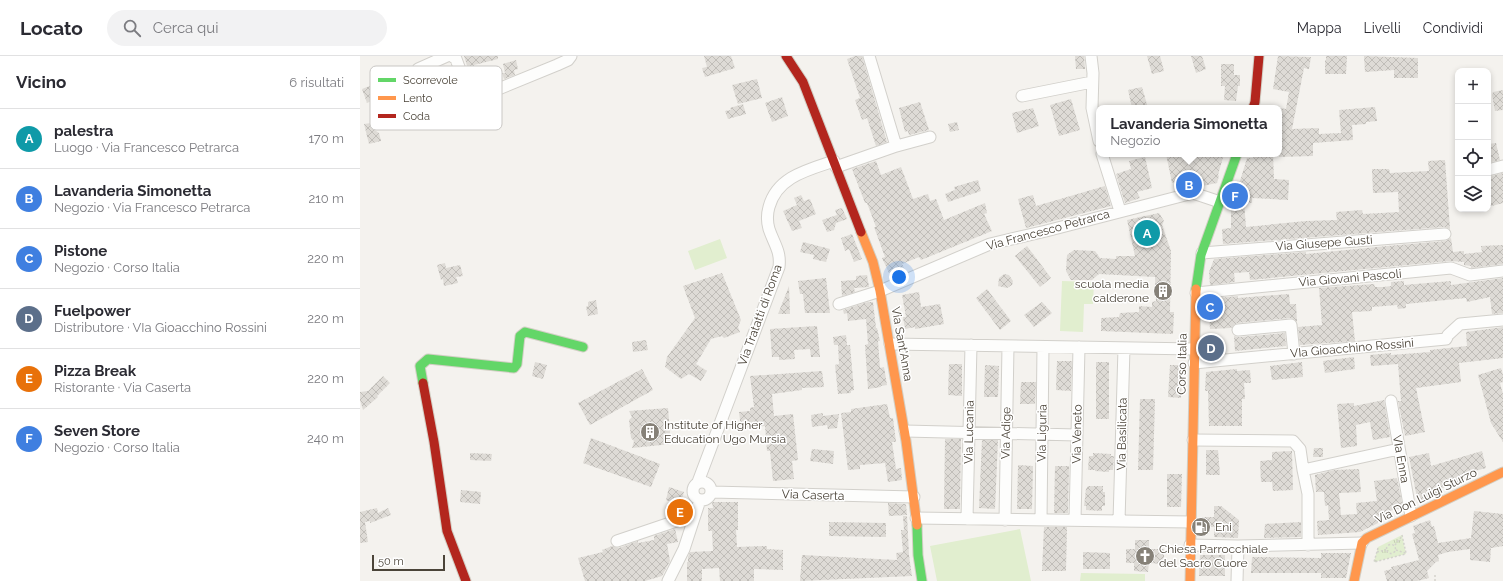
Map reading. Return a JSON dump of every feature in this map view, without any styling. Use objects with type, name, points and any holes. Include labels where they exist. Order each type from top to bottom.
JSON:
[{"type":"street","points":[[425,66],[447,56]]},
{"type":"street","points":[[452,56],[456,59],[459,66]]},
{"type":"street","points":[[502,87],[557,65],[568,60],[572,56]]},
{"type":"street","name":"Via Sant'Anna","points":[[786,56],[803,82],[873,262],[880,291],[905,431],[914,497],[918,555],[922,581]]},
{"type":"street","points":[[870,56],[896,146],[893,148]]},
{"type":"street","points":[[1091,56],[1092,108],[1096,127]]},
{"type":"street","points":[[1254,105],[1259,56]]},
{"type":"street","points":[[1022,96],[1092,82]]},
{"type":"street","name":"Via Tratatti di Roma","points":[[699,480],[779,267],[780,256],[768,227],[767,213],[771,199],[779,187],[790,178],[930,137]]},
{"type":"street","points":[[1103,157],[1120,211]]},
{"type":"street","name":"Corso Italia","points":[[1190,581],[1196,286],[1202,253],[1236,157]]},
{"type":"street","points":[[1491,169],[1503,166]]},
{"type":"street","name":"Via Francesco Petrarca","points":[[839,304],[880,291],[990,244],[1193,193],[1220,202]]},
{"type":"street","name":"Via Giusepe Gusti","points":[[1202,253],[1445,234]]},
{"type":"street","name":"Via Giovani Pascoli","points":[[1196,293],[1451,268],[1470,275],[1503,271]]},
{"type":"street","name":"VIa Gioacchino Rossini","points":[[1194,363],[1446,339],[1448,334],[1460,324],[1503,320]]},
{"type":"street","points":[[1238,330],[1291,325],[1294,354]]},
{"type":"street","points":[[466,581],[448,531],[420,366],[428,359],[514,368],[517,364],[520,336],[525,332],[583,347]]},
{"type":"street","points":[[890,344],[1195,349]]},
{"type":"street","name":"Via Lucania","points":[[967,519],[971,345]]},
{"type":"street","name":"Via Adige","points":[[1005,520],[1008,346]]},
{"type":"street","name":"Via Liguria","points":[[1041,520],[1043,347]]},
{"type":"street","name":"Via Veneto","points":[[1075,520],[1079,347]]},
{"type":"street","name":"Via Basilicata","points":[[1119,521],[1124,348]]},
{"type":"street","name":"VIa Enna","points":[[1391,401],[1411,516]]},
{"type":"street","points":[[905,431],[1077,435]]},
{"type":"street","points":[[1193,440],[1293,441],[1300,449],[1308,494],[1308,545]]},
{"type":"street","points":[[1303,470],[1399,449]]},
{"type":"street","name":"Via Don Luigi Sturzo","points":[[1362,543],[1375,534],[1503,472]]},
{"type":"street","points":[[699,480],[706,482],[710,486],[712,492],[706,499],[700,500],[695,497],[693,491],[694,486],[699,480]]},
{"type":"street","name":"Via Caserta","points":[[712,492],[914,497]]},
{"type":"street","points":[[668,581],[684,549],[694,514],[700,500]]},
{"type":"street","points":[[617,541],[694,514]]},
{"type":"street","points":[[916,518],[1191,522]]},
{"type":"street","points":[[1190,545],[1238,546],[1362,543],[1354,581]]},
{"type":"street","points":[[1237,581],[1238,546]]},
{"type":"path","points":[[1394,546],[1402,535],[1406,554]]},
{"type":"path","points":[[1386,550],[1389,544],[1394,546],[1396,550],[1406,554]]},
{"type":"path","points":[[1396,550],[1391,553],[1386,550],[1376,553],[1374,562],[1406,554]]},
{"type":"path","points":[[1435,574],[1435,581]]},
{"type":"green space","points":[[720,239],[727,258],[695,270],[688,251]]},
{"type":"green space","points":[[1062,281],[1094,282],[1093,304],[1084,304],[1083,332],[1060,331]]},
{"type":"green space","points":[[1020,529],[1031,581],[937,581],[930,546]]},
{"type":"green space","points":[[1402,535],[1406,554],[1374,562],[1378,547]]},
{"type":"green space","points":[[1081,573],[1145,574],[1145,581],[1080,581]]},
{"type":"building","points":[[464,56],[498,56],[498,59],[474,66],[467,66]]},
{"type":"building","points":[[704,56],[731,56],[735,68],[705,77],[702,68],[707,67]]},
{"type":"building","points":[[855,56],[862,56],[887,142],[876,146],[867,118],[862,120],[855,100],[860,98],[847,59]]},
{"type":"building","points":[[1075,56],[1084,56],[1085,69],[1076,69]]},
{"type":"building","points":[[1147,56],[1160,56],[1164,71],[1152,74]]},
{"type":"building","points":[[1191,56],[1202,56],[1206,69],[1196,73]]},
{"type":"building","points":[[1278,56],[1311,57],[1309,69],[1304,68],[1292,129],[1319,128],[1319,134],[1341,133],[1339,110],[1375,107],[1377,121],[1366,122],[1366,124],[1352,125],[1353,140],[1313,143],[1313,156],[1282,157],[1282,108],[1286,109],[1289,92],[1273,89]]},
{"type":"building","points":[[1326,56],[1347,56],[1346,74],[1325,74]]},
{"type":"building","points":[[1364,56],[1418,58],[1418,78],[1394,78],[1394,70],[1365,72]]},
{"type":"building","points":[[516,60],[518,69],[514,70],[515,75],[504,79],[502,73],[505,73],[503,64]]},
{"type":"building","points":[[1221,64],[1234,64],[1234,75],[1240,75],[1240,86],[1238,86],[1236,101],[1224,100],[1225,86],[1221,86]]},
{"type":"building","points":[[757,79],[762,98],[738,104],[732,85]]},
{"type":"building","points":[[370,86],[370,102],[367,103],[362,89]]},
{"type":"building","points":[[1142,87],[1147,105],[1131,105],[1128,90]]},
{"type":"building","points":[[1503,90],[1503,110],[1495,111],[1492,95],[1493,92]]},
{"type":"building","points":[[782,97],[788,116],[772,122],[765,103]]},
{"type":"building","points":[[1071,99],[1080,130],[1059,136],[1050,105]]},
{"type":"building","points":[[920,102],[929,130],[909,135],[908,131],[905,132],[899,108]]},
{"type":"building","points":[[743,104],[746,114],[728,119],[725,111],[731,110],[730,108]]},
{"type":"building","points":[[1033,108],[1039,126],[1017,133],[1012,113]]},
{"type":"building","points":[[957,122],[959,130],[950,132],[948,124]]},
{"type":"building","points":[[370,123],[370,130],[374,130],[379,133],[381,141],[369,144],[364,124]]},
{"type":"building","points":[[1496,143],[1500,160],[1491,162],[1491,144]]},
{"type":"building","points":[[1145,157],[1152,188],[1137,192],[1140,198],[1125,203],[1116,174],[1131,169],[1129,161]]},
{"type":"building","points":[[1167,157],[1223,157],[1217,183],[1197,187],[1187,187],[1186,181],[1172,183]]},
{"type":"building","points":[[1273,157],[1274,179],[1289,180],[1288,200],[1252,198],[1252,203],[1244,202],[1246,227],[1306,221],[1337,220],[1336,212],[1362,210],[1363,214],[1399,212],[1398,192],[1373,193],[1372,169],[1389,169],[1390,173],[1429,171],[1428,161],[1445,160],[1450,229],[1444,227],[1223,244],[1222,229],[1231,228],[1231,208],[1228,207],[1231,198],[1234,199],[1235,187],[1237,187],[1237,181],[1240,181],[1247,158]]},
{"type":"building","points":[[876,161],[881,175],[901,167],[913,199],[928,194],[930,201],[936,199],[944,220],[985,203],[987,213],[984,214],[992,231],[921,260],[919,257],[902,264],[905,270],[896,274],[894,271],[889,273],[882,258],[885,257],[874,227],[876,227],[852,169]]},
{"type":"building","points":[[1503,173],[1503,203],[1491,206],[1491,176]]},
{"type":"building","points":[[978,180],[981,191],[948,202],[945,194],[955,190],[954,187]]},
{"type":"building","points":[[1105,186],[1111,206],[1026,228],[1018,199],[1033,195],[1036,206]]},
{"type":"building","points":[[801,195],[804,201],[810,199],[816,214],[799,221],[802,228],[792,231],[783,211],[797,205],[794,198]]},
{"type":"building","points":[[842,208],[847,219],[836,223],[834,230],[827,232],[822,220],[837,215],[835,210]]},
{"type":"building","name":"scuola media calderone","points":[[1159,213],[1164,221],[1162,225],[1171,251],[1170,312],[1174,312],[1173,334],[1101,331],[1101,318],[1119,317],[1120,313],[1139,312],[1139,306],[1152,307],[1152,302],[1156,301],[1155,277],[1099,274],[1092,280],[1071,280],[1066,271],[1067,255],[1074,250],[1095,251],[1100,258],[1116,259],[1116,256],[1135,256],[1127,220]]},
{"type":"building","points":[[852,234],[862,259],[854,262],[849,249],[845,251],[841,238]]},
{"type":"building","points":[[1451,238],[1453,252],[1464,251],[1464,254],[1482,252],[1481,246],[1503,245],[1503,264],[1471,268],[1471,266],[1464,265],[1464,262],[1450,261],[1250,280],[1249,272],[1234,273],[1235,282],[1210,285],[1209,272],[1214,259],[1306,252],[1306,254],[1446,241]]},
{"type":"building","points":[[803,242],[830,249],[826,262],[813,259],[814,255],[800,252]]},
{"type":"building","points":[[1027,246],[1051,278],[1040,287],[1015,256]]},
{"type":"building","points":[[445,263],[446,268],[460,265],[463,276],[456,277],[458,283],[444,286],[443,279],[441,280],[437,265]]},
{"type":"building","points":[[722,273],[741,320],[738,327],[740,332],[724,338],[722,336],[711,339],[696,364],[707,371],[701,381],[689,374],[681,379],[665,367],[667,357],[695,318],[683,286]]},
{"type":"building","points":[[1004,274],[1009,275],[1013,281],[1012,285],[1007,288],[998,286],[999,278]]},
{"type":"building","points":[[867,275],[869,287],[854,288],[855,292],[842,296],[841,281],[856,280],[856,276]]},
{"type":"building","points":[[826,278],[830,313],[805,313],[803,294],[800,294],[798,281]]},
{"type":"building","points":[[1503,278],[1503,313],[1492,314],[1490,297],[1467,302],[1466,298],[1406,304],[1406,308],[1398,309],[1397,305],[1372,307],[1372,311],[1352,312],[1355,341],[1300,345],[1298,327],[1322,325],[1319,288],[1374,284],[1375,287],[1383,287],[1391,286],[1391,282],[1404,281],[1404,285],[1451,281],[1451,285]]},
{"type":"building","points":[[789,286],[790,314],[778,314]]},
{"type":"building","points":[[987,289],[1011,321],[1000,330],[976,298]]},
{"type":"building","points":[[919,292],[921,307],[940,304],[944,324],[915,329],[915,327],[905,329],[903,317],[906,317],[902,295]]},
{"type":"building","points":[[1289,294],[1290,304],[1296,304],[1297,322],[1290,318],[1237,323],[1231,328],[1210,329],[1209,317],[1207,317],[1208,299]]},
{"type":"building","points":[[596,300],[598,314],[588,316],[586,307],[588,306],[588,302]]},
{"type":"building","points":[[868,302],[873,302],[876,328],[880,341],[878,341],[880,368],[884,367],[887,385],[868,389],[865,345],[868,344],[866,319],[848,321],[847,313],[844,314],[843,310]]},
{"type":"building","points":[[1042,302],[1052,313],[1034,327],[1024,315]]},
{"type":"building","points":[[817,326],[820,357],[811,357],[810,349],[794,350],[795,359],[779,360],[779,357],[772,357],[770,329]]},
{"type":"building","points":[[1503,327],[1503,358],[1459,363],[1461,382],[1416,388],[1425,432],[1405,436],[1398,401],[1401,401],[1398,364],[1371,366],[1370,355],[1430,352],[1430,350],[1467,346],[1466,332]]},
{"type":"building","points":[[1285,333],[1286,346],[1235,351],[1234,336],[1239,337]]},
{"type":"building","points":[[846,335],[847,345],[850,345],[854,390],[851,391],[851,393],[838,394],[835,365],[839,364],[838,345],[834,345],[833,337]]},
{"type":"building","points":[[1217,339],[1219,350],[1207,351],[1206,340]]},
{"type":"building","points":[[646,340],[648,350],[633,352],[632,342]]},
{"type":"building","points":[[1354,357],[1355,369],[1325,373],[1323,361]]},
{"type":"building","points":[[1057,361],[1072,361],[1071,391],[1056,390]]},
{"type":"building","points":[[535,362],[547,365],[543,379],[532,376]]},
{"type":"building","points":[[1096,362],[1109,362],[1109,419],[1096,419]]},
{"type":"building","points":[[1302,362],[1303,377],[1272,380],[1270,366]]},
{"type":"building","points":[[949,364],[962,364],[962,396],[948,395]]},
{"type":"building","points":[[985,365],[999,366],[998,397],[984,397]]},
{"type":"building","points":[[1170,365],[1182,365],[1181,398],[1168,397]]},
{"type":"building","points":[[1501,368],[1503,375],[1503,382],[1500,383],[1503,394],[1503,442],[1491,423],[1478,375]]},
{"type":"building","points":[[642,369],[653,390],[590,425],[578,403]]},
{"type":"building","points":[[1237,369],[1237,371],[1250,370],[1251,383],[1244,383],[1245,399],[1242,399],[1242,426],[1209,426],[1208,391],[1205,391],[1206,372]]},
{"type":"building","points":[[822,371],[824,387],[802,388],[802,390],[772,394],[774,416],[793,414],[798,460],[792,461],[794,479],[773,481],[770,451],[767,451],[765,426],[741,428],[739,412],[750,411],[750,408],[754,407],[750,376]]},
{"type":"building","points":[[383,376],[390,383],[377,396],[378,397],[363,410],[360,400],[360,392],[368,391]]},
{"type":"building","points":[[1021,382],[1036,382],[1035,404],[1020,404]]},
{"type":"building","points":[[1140,399],[1155,399],[1153,470],[1138,470]]},
{"type":"building","points":[[1384,400],[1390,437],[1373,440],[1370,422],[1356,425],[1357,446],[1341,448],[1337,404],[1354,403],[1354,406]]},
{"type":"building","points":[[887,404],[890,418],[893,418],[896,442],[892,442],[896,469],[901,468],[902,480],[888,482],[885,463],[860,465],[860,469],[848,470],[841,413],[851,412],[851,409]]},
{"type":"building","points":[[668,408],[671,444],[632,448],[634,441],[631,438],[629,420],[632,417],[629,411]]},
{"type":"building","points":[[823,413],[823,416],[839,414],[837,428],[828,429],[827,425],[812,427],[811,415]]},
{"type":"building","points":[[591,438],[660,464],[651,487],[583,463]]},
{"type":"building","points":[[945,439],[961,439],[960,509],[944,509]]},
{"type":"building","points":[[982,440],[998,440],[995,509],[979,508]]},
{"type":"building","points":[[1314,448],[1323,448],[1323,457],[1313,457]]},
{"type":"building","points":[[812,449],[834,451],[833,464],[810,461]]},
{"type":"building","points":[[1206,450],[1218,450],[1220,475],[1206,475]]},
{"type":"building","points":[[1292,451],[1293,490],[1273,491],[1272,482],[1261,482],[1260,461],[1272,460],[1272,452]]},
{"type":"building","points":[[1482,451],[1486,468],[1460,475],[1462,482],[1436,490],[1437,494],[1418,503],[1409,457],[1429,453],[1431,466]]},
{"type":"building","points":[[470,453],[492,454],[491,461],[470,460]]},
{"type":"building","points":[[1093,453],[1111,454],[1111,456],[1114,456],[1113,470],[1109,470],[1109,472],[1088,470],[1089,456],[1093,456]]},
{"type":"building","points":[[1018,465],[1033,466],[1032,509],[1017,509]]},
{"type":"building","points":[[1055,466],[1069,466],[1068,513],[1054,513]]},
{"type":"building","points":[[1359,469],[1361,492],[1339,493],[1341,515],[1357,514],[1356,503],[1377,501],[1374,481],[1397,478],[1403,508],[1388,511],[1388,515],[1378,517],[1378,523],[1360,532],[1318,535],[1317,521],[1329,520],[1328,505],[1325,506],[1324,492],[1316,492],[1315,475],[1334,470]]},
{"type":"building","points":[[1167,474],[1182,474],[1181,507],[1167,507]]},
{"type":"building","points":[[1088,486],[1103,486],[1103,492],[1105,492],[1105,506],[1102,506],[1102,511],[1086,510],[1086,506],[1084,506],[1086,488]]},
{"type":"building","points":[[669,487],[684,492],[680,505],[686,510],[676,514],[672,502],[666,500]]},
{"type":"building","points":[[461,490],[481,492],[480,504],[460,502]]},
{"type":"building","points":[[712,502],[738,502],[738,530],[736,530],[737,547],[767,546],[767,549],[783,550],[783,570],[754,569],[754,581],[720,581],[719,568],[702,569],[702,581],[687,581],[687,562],[690,552],[713,551],[712,531],[708,531],[708,508],[713,508]]},
{"type":"building","points":[[888,503],[906,504],[907,515],[889,516]]},
{"type":"building","points":[[1214,506],[1221,506],[1239,520],[1238,538],[1214,537],[1214,527],[1200,527],[1200,517],[1214,517]]},
{"type":"building","points":[[377,508],[378,513],[388,508],[391,515],[370,523],[370,521],[365,522],[368,542],[360,543],[360,512]]},
{"type":"building","points":[[1474,511],[1503,514],[1503,546],[1491,548],[1490,562],[1470,560],[1470,549],[1448,552],[1438,555],[1439,561],[1427,571],[1429,578],[1417,581],[1387,581],[1384,571],[1392,569],[1391,567],[1419,560],[1412,534],[1415,533],[1413,526],[1430,520],[1432,527],[1434,526],[1438,543],[1471,538]]},
{"type":"building","points":[[903,516],[907,516],[909,555],[912,576],[800,581],[802,555],[897,560],[896,553],[903,552],[901,530],[904,530]]},
{"type":"building","points":[[829,522],[886,523],[886,537],[829,536]]},
{"type":"building","points":[[1301,522],[1301,537],[1264,538],[1265,524]]},
{"type":"building","points":[[1044,527],[1067,527],[1066,571],[1042,571]]},
{"type":"building","points":[[675,529],[678,542],[667,544],[670,561],[662,576],[645,581],[585,581],[578,558],[603,552],[602,550],[612,546],[619,548],[638,541],[638,543],[654,540],[654,536]]},
{"type":"building","name":"Chiesa Parrocchiale del Sacro Cuore","points":[[1135,540],[1149,540],[1149,549],[1164,549],[1164,564],[1149,563],[1148,572],[1134,571],[1134,563],[1126,563],[1126,549],[1135,549]]},
{"type":"building","points":[[1083,552],[1110,553],[1110,569],[1083,569]]},
{"type":"building","points":[[1321,553],[1351,553],[1346,578],[1321,578],[1321,573],[1251,573],[1252,557],[1321,558]]},
{"type":"building","points":[[1200,555],[1225,555],[1225,576],[1199,576]]},
{"type":"traffic: fast","points":[[1196,289],[1201,255],[1236,157]]},
{"type":"traffic: fast","points":[[423,383],[420,366],[428,359],[514,368],[517,364],[520,336],[525,332],[583,347]]},
{"type":"traffic: fast","points":[[917,525],[918,555],[922,581]]},
{"type":"traffic: slow","points":[[861,232],[873,262],[880,291],[906,441],[917,525]]},
{"type":"traffic: slow","points":[[1190,581],[1196,289]]},
{"type":"traffic: slow","points":[[1354,581],[1362,543],[1367,538],[1503,472]]},
{"type":"traffic: jam","points":[[786,56],[803,82],[861,232]]},
{"type":"traffic: jam","points":[[1254,105],[1259,56]]},
{"type":"traffic: jam","points":[[423,383],[434,442],[447,531],[466,581]]},
{"type":"place","name":"Lavanderia Simonetta","points":[[1189,185]]},
{"type":"place","name":"Seven Store","points":[[1235,196]]},
{"type":"place","name":"palestra","points":[[1147,233]]},
{"type":"place","name":"scuola media calderone","points":[[1163,291]]},
{"type":"place","name":"Pistone","points":[[1210,307]]},
{"type":"place","name":"Fuelpower","points":[[1211,348]]},
{"type":"place","name":"Institute of Higher Education Ugo Mursia","points":[[650,432]]},
{"type":"place","name":"Pizza Break","points":[[680,512]]},
{"type":"place","name":"Eni","points":[[1201,527]]},
{"type":"place","name":"Chiesa Parrocchiale del Sacro Cuore","points":[[1145,556]]}]
